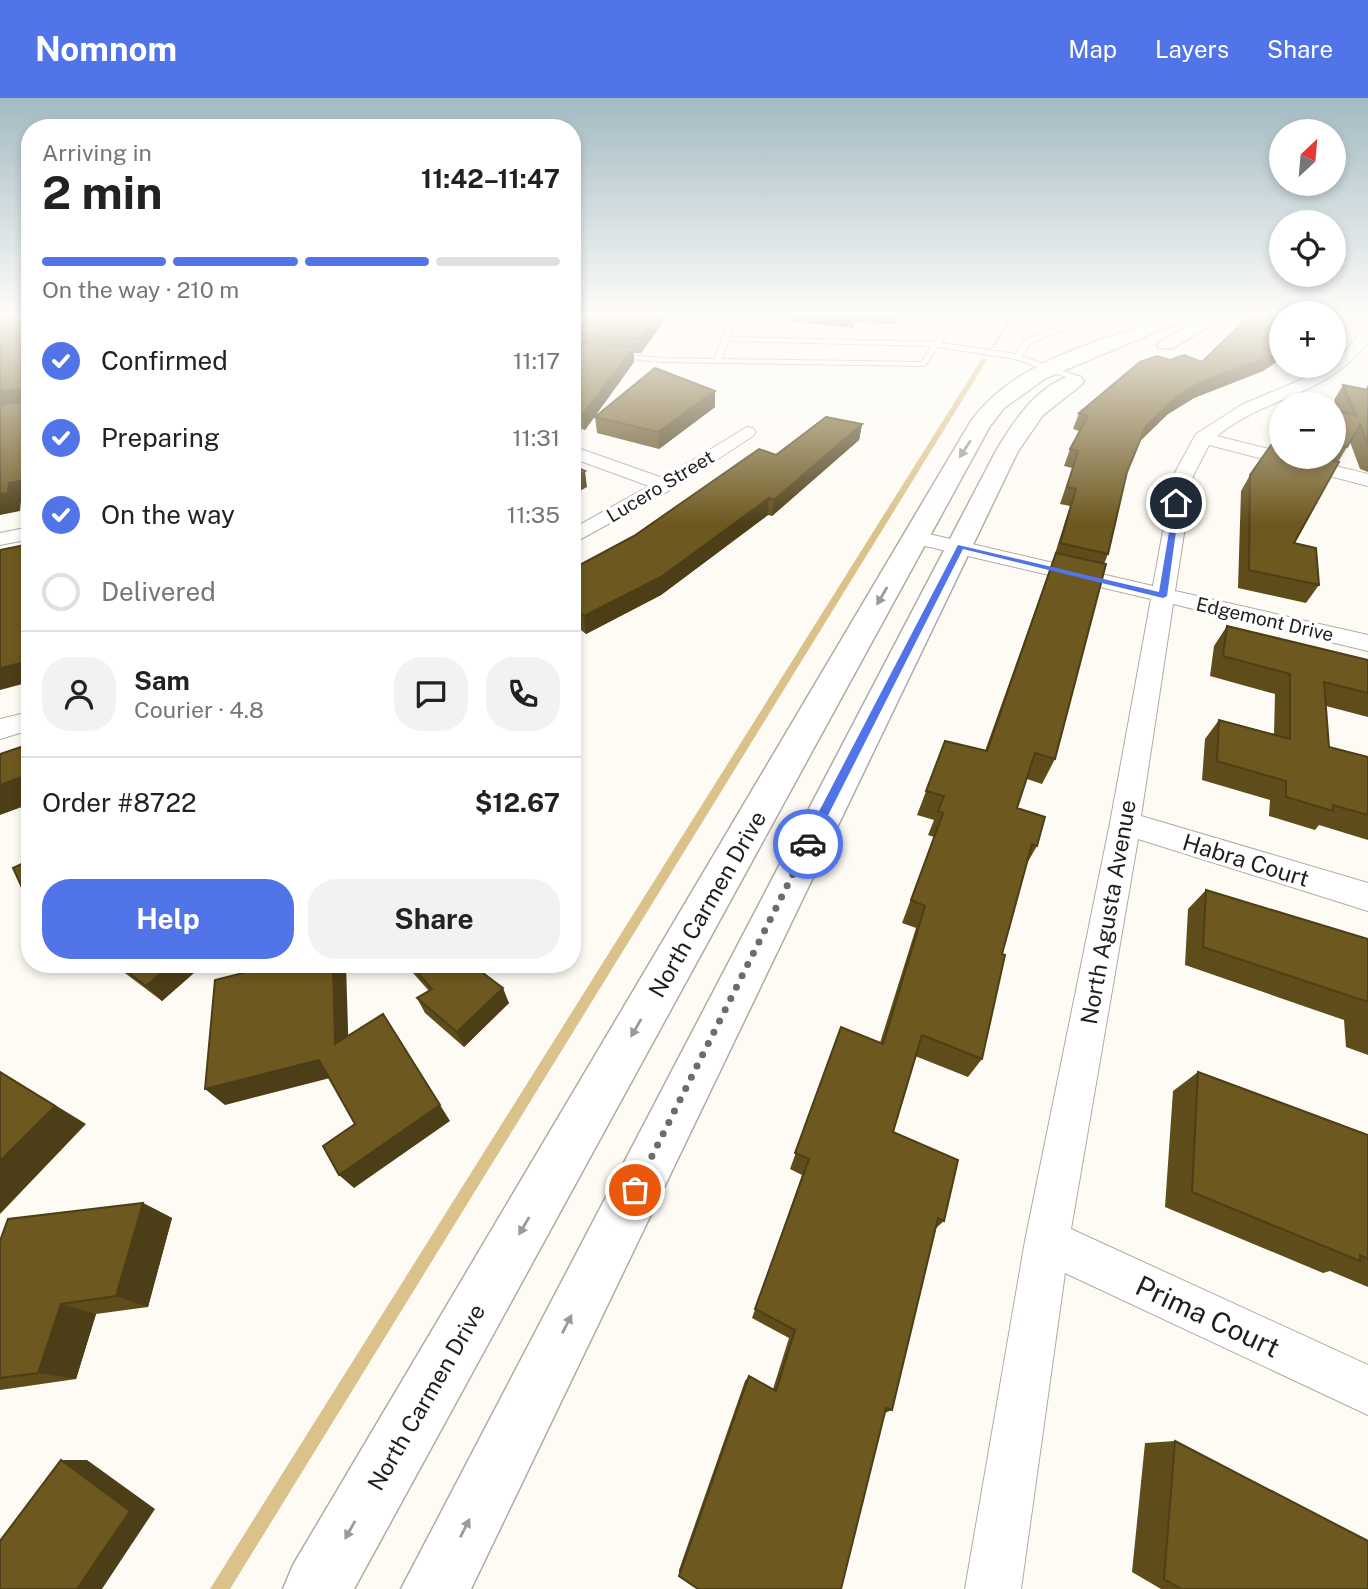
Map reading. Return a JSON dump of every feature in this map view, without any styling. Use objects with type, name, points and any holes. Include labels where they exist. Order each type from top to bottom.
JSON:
[{"type":"main road","name":"North Carmen Drive","points":[[317,1589],[954,466],[986,417],[1022,386]]},
{"type":"main road","points":[[435,1589],[838,783],[1025,420],[1055,391],[1065,386]]},
{"type":"street","name":"North Agusta Avenue","points":[[993,1589],[1047,1241],[1125,823],[1183,476],[1190,455],[1202,438],[1261,401],[1299,386]]},
{"type":"street","name":"Lucero Street","points":[[581,533],[666,485],[747,432]]},
{"type":"street","points":[[1202,438],[1368,480]]},
{"type":"street","points":[[581,455],[666,485]]},
{"type":"street","points":[[0,539],[21,535]]},
{"type":"street","name":"Edgemont Drive","points":[[916,537],[1368,643]]},
{"type":"street","points":[[0,729],[21,723]]},
{"type":"street","name":"Habra Court","points":[[1125,823],[1368,897]]},
{"type":"street","name":"Prima Court","points":[[1047,1241],[1368,1390]]},
{"type":"building","points":[[0,386],[21,386],[21,389],[0,391]]},
{"type":"building","points":[[581,386],[605,386],[583,414]]},
{"type":"building","points":[[633,386],[701,386],[715,391],[658,432],[595,417]]},
{"type":"building","points":[[1112,386],[1195,386],[1175,398],[1146,426],[1127,472],[1108,554],[1060,543],[1076,489],[1067,487],[1078,451],[1070,449],[1088,416],[1079,413]]},
{"type":"building","points":[[1343,386],[1368,390],[1368,445],[1360,425],[1346,447],[1346,413],[1356,416]]},
{"type":"building","points":[[21,402],[21,481],[9,483],[8,493],[0,494],[0,405]]},
{"type":"building","points":[[826,417],[862,424],[774,500],[769,498],[661,577],[584,616],[581,614],[581,564],[634,536],[759,449],[776,455]]},
{"type":"building","points":[[1269,448],[1269,469],[1335,469],[1294,543],[1316,548],[1319,585],[1249,570],[1250,475]]},
{"type":"building","points":[[21,546],[21,663],[0,668],[0,550]]},
{"type":"building","points":[[1056,553],[1106,564],[1055,759],[1035,753],[1017,808],[1045,817],[1037,846],[1032,844],[1002,954],[1005,955],[982,1059],[922,1035],[893,1132],[958,1160],[944,1221],[938,1218],[892,1410],[886,1408],[841,1589],[698,1589],[679,1576],[749,1376],[776,1391],[795,1330],[755,1309],[809,1159],[795,1153],[841,1027],[883,1044],[925,906],[911,900],[943,813],[938,811],[944,796],[926,791],[945,741],[987,751]]},
{"type":"building","points":[[1227,626],[1368,660],[1368,693],[1324,682],[1329,747],[1368,757],[1368,815],[1333,805],[1333,811],[1286,797],[1286,781],[1217,761],[1219,720],[1290,739],[1290,674],[1223,656]]},
{"type":"building","points":[[21,747],[21,777],[0,785],[0,754]]},
{"type":"building","points":[[21,864],[21,885],[13,868]]},
{"type":"building","points":[[1206,890],[1368,939],[1368,1002],[1203,947]]},
{"type":"building","points":[[129,973],[161,973],[146,986]]},
{"type":"building","points":[[243,973],[333,973],[335,1044],[383,1014],[440,1105],[339,1175],[323,1146],[355,1124],[319,1060],[205,1089],[215,980]]},
{"type":"building","points":[[418,973],[483,973],[503,988],[457,1032],[417,998],[432,989]]},
{"type":"building","points":[[0,1072],[55,1106],[0,1161]]},
{"type":"building","points":[[1198,1072],[1368,1135],[1368,1259],[1360,1255],[1360,1261],[1192,1192]]},
{"type":"building","points":[[143,1203],[116,1296],[61,1304],[38,1373],[0,1378],[0,1241],[8,1219]]},
{"type":"building","points":[[1175,1441],[1368,1541],[1368,1589],[1181,1589],[1164,1579]]},
{"type":"building","points":[[61,1460],[130,1511],[77,1589],[0,1589],[0,1541]]},
{"type":"waterway","points":[[219,1589],[968,386]]},
{"type":"way so far","points":[[635,1190],[808,844]]},
{"type":"route","points":[[808,844],[961,546],[1163,596],[1176,503]]}]
